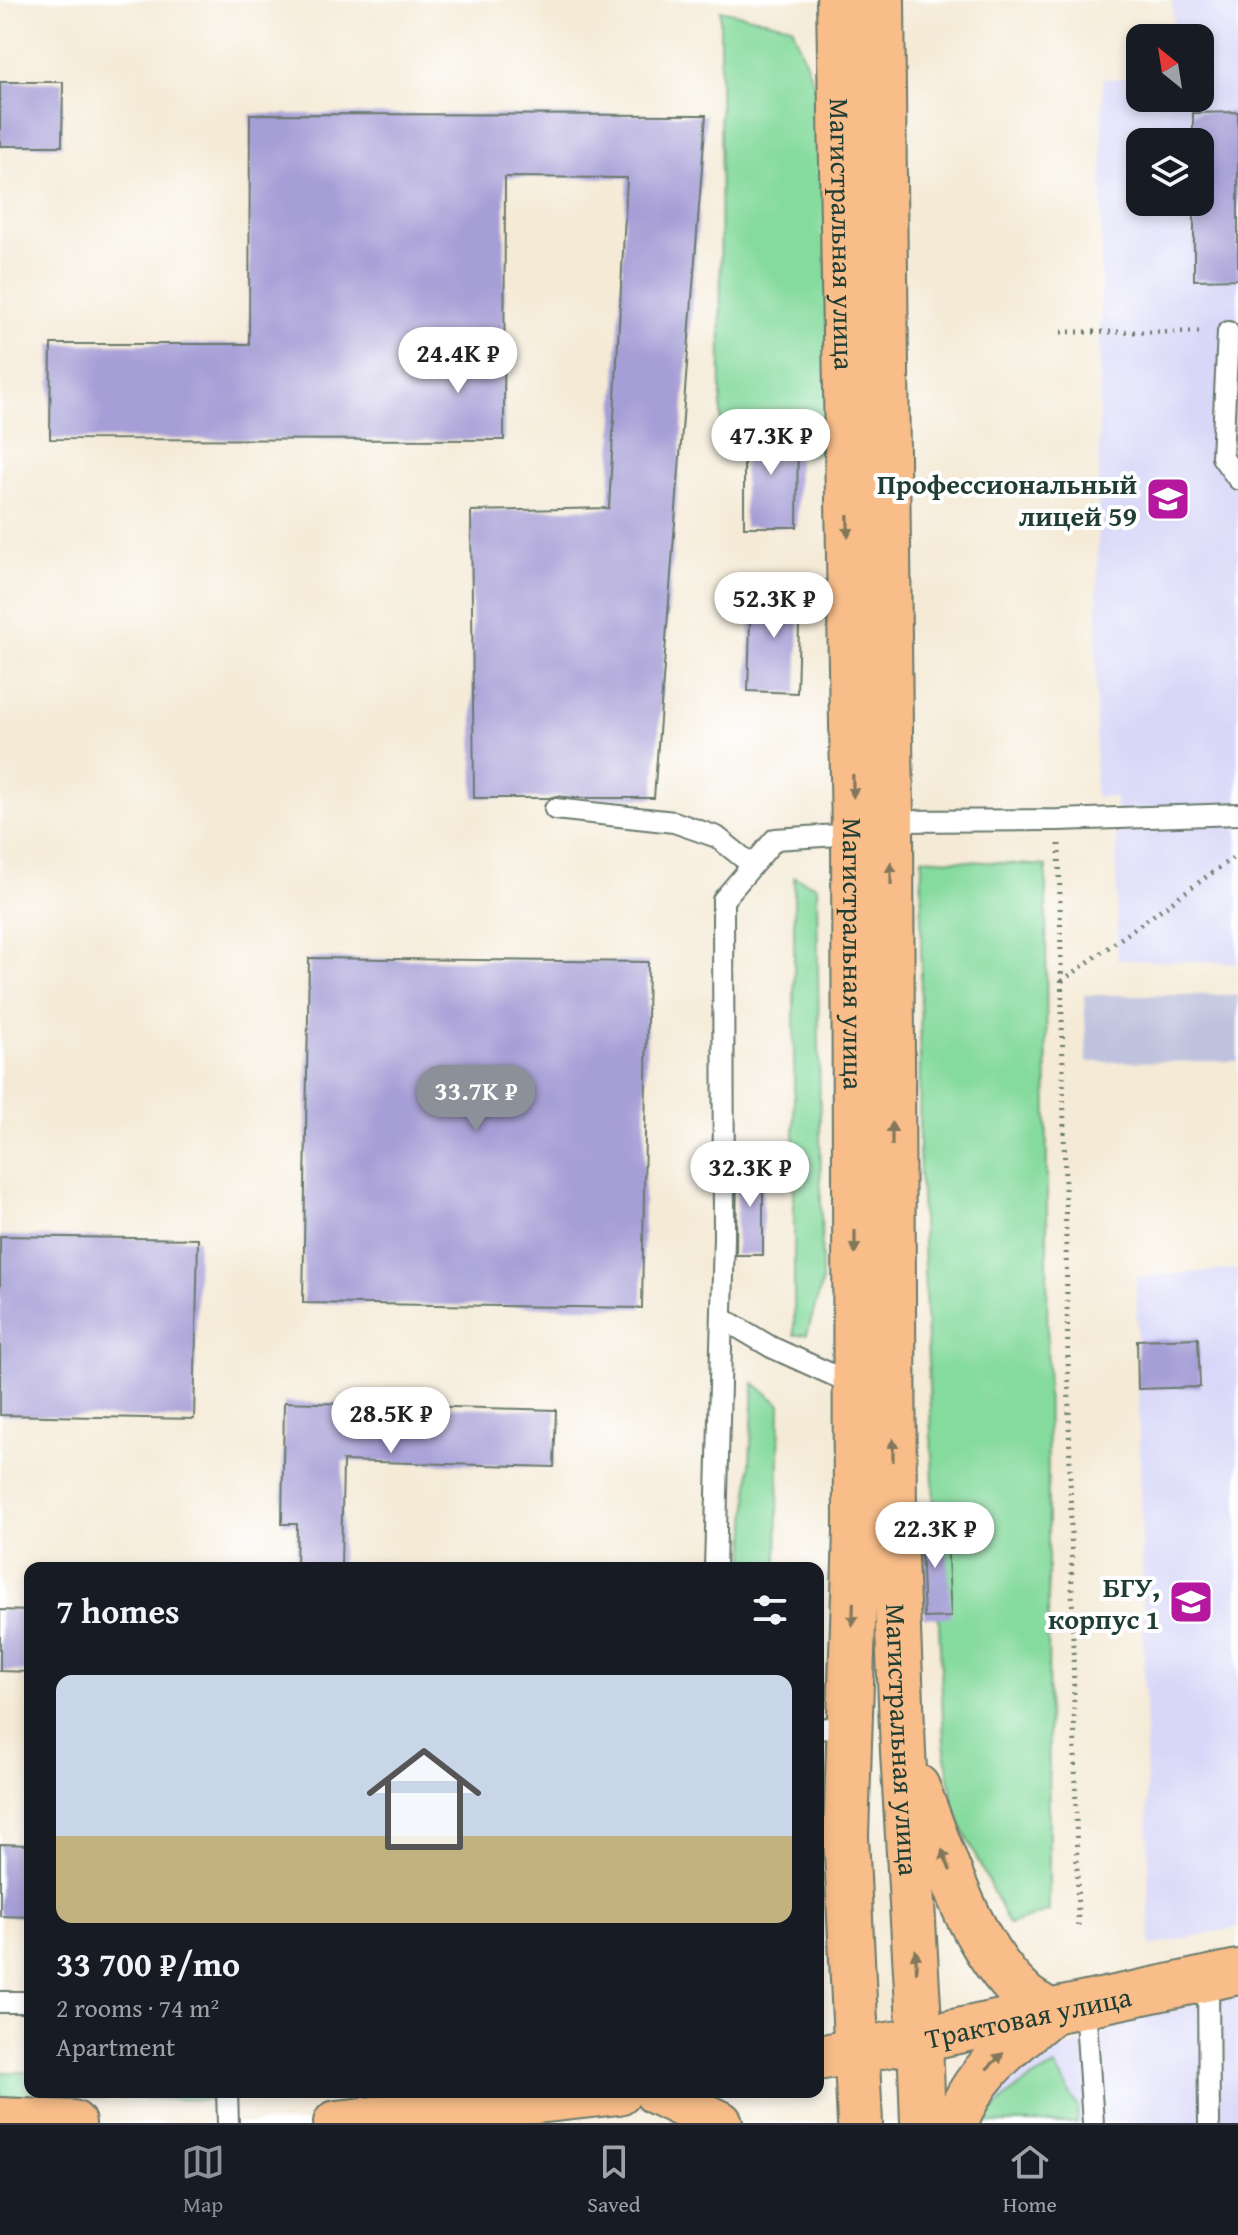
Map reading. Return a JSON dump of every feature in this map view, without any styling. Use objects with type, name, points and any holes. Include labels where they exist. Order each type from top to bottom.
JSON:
[{"type":"main road","name":"Магистральная улица","points":[[839,0],[872,827],[894,1531],[923,2123]]},
{"type":"main road","name":"Магистральная улица","points":[[860,2123],[837,2054],[846,1836],[834,1728],[856,1531],[855,1385],[872,827],[882,0]]},
{"type":"main road","points":[[903,1752],[969,1918],[994,1962],[1026,1997],[1068,2008]]},
{"type":"main road","points":[[824,1889],[846,1836]]},
{"type":"main road","name":"Трактовая улица","points":[[837,2054],[1223,1975]]},
{"type":"main road","points":[[956,2123],[963,2103],[988,2066],[1068,2008]]},
{"type":"main road","points":[[336,2123],[564,2098]]},
{"type":"main road","points":[[668,2098],[720,2123]]},
{"type":"main road","points":[[0,2120],[73,2123]]},
{"type":"lane","points":[[1228,332],[1222,457],[1238,479]]},
{"type":"lane","points":[[555,809],[674,822],[717,837],[752,865]]},
{"type":"lane","points":[[715,1562],[724,1237],[723,900],[775,839],[872,827],[1238,814]]},
{"type":"lane","points":[[722,1318],[771,1347],[855,1385]]},
{"type":"lane","points":[[1209,2123],[1223,1975]]},
{"type":"lane","points":[[0,2002],[24,2002]]},
{"type":"lane","points":[[1068,2008],[1093,2123]]},
{"type":"lane","points":[[227,2098],[228,2123]]},
{"type":"path","points":[[1061,332],[1228,332]]},
{"type":"path","points":[[1058,820],[1078,1926]]},
{"type":"path","points":[[1061,981],[1238,854]]},
{"type":"shaded area","name":"Профессиональный лицей 59","points":[[1172,0],[1238,0],[1238,963],[1117,960],[1116,797],[1095,797],[1103,79],[1126,78],[1126,112],[1214,112],[1214,24],[1173,24]]},
{"type":"shaded area","points":[[1084,995],[1238,995],[1238,1061],[1087,1062]]},
{"type":"shaded area","name":"БГУ, корпус 1","points":[[1238,1269],[1238,1927],[1150,1946],[1136,1277]]},
{"type":"shaded area","points":[[1238,1995],[1238,2123],[968,2123],[1009,2081],[1039,2059],[1160,2011]]},
{"type":"green space","points":[[720,10],[792,26],[825,114],[829,454],[721,457]]},
{"type":"green space","points":[[922,858],[1046,866],[1049,1911],[1009,1925],[954,1811],[944,1743],[919,1149]]},
{"type":"green space","points":[[794,877],[817,886],[822,1282],[807,1334],[794,1335]]},
{"type":"green space","points":[[754,1383],[780,1404],[777,1562],[745,1562]]},
{"type":"green space","points":[[1055,2066],[1078,2108],[1077,2123],[986,2123],[1007,2097]]},
{"type":"green space","points":[[0,2072],[24,2072],[24,2097],[0,2097]]},
{"type":"green space","points":[[74,2098],[223,2098],[223,2100]]},
{"type":"building","points":[[0,82],[63,82],[62,146],[0,146]]},
{"type":"building","points":[[1238,112],[1238,279],[1194,280],[1194,216],[1214,216],[1214,128],[1193,128],[1193,113]]},
{"type":"building","points":[[250,114],[706,115],[654,798],[474,798],[471,511],[609,508],[627,178],[505,177],[504,440],[50,439],[51,344],[249,344]]},
{"type":"building","points":[[744,428],[798,428],[797,527],[744,527]]},
{"type":"building","points":[[751,588],[800,590],[797,693],[748,691]]},
{"type":"building","points":[[309,958],[648,962],[642,1308],[303,1303]]},
{"type":"building","points":[[737,1163],[763,1163],[763,1255],[736,1255]]},
{"type":"building","points":[[0,1236],[198,1239],[194,1419],[0,1415]]},
{"type":"building","points":[[1198,1338],[1200,1387],[1138,1389],[1137,1340]]},
{"type":"building","points":[[284,1402],[556,1410],[554,1467],[343,1461],[341,1562],[296,1562],[297,1524],[282,1524]]},
{"type":"building","points":[[946,1521],[951,1617],[924,1618],[920,1522]]},
{"type":"building","points":[[0,1610],[24,1611],[24,1672],[0,1671]]},
{"type":"building","points":[[0,1844],[24,1845],[24,1917],[0,1916]]},
{"type":"place","name":"Профессиональный лицей 59","points":[[1168,499]]},
{"type":"place","name":"БГУ, корпус 1","points":[[1191,1602]]}]
